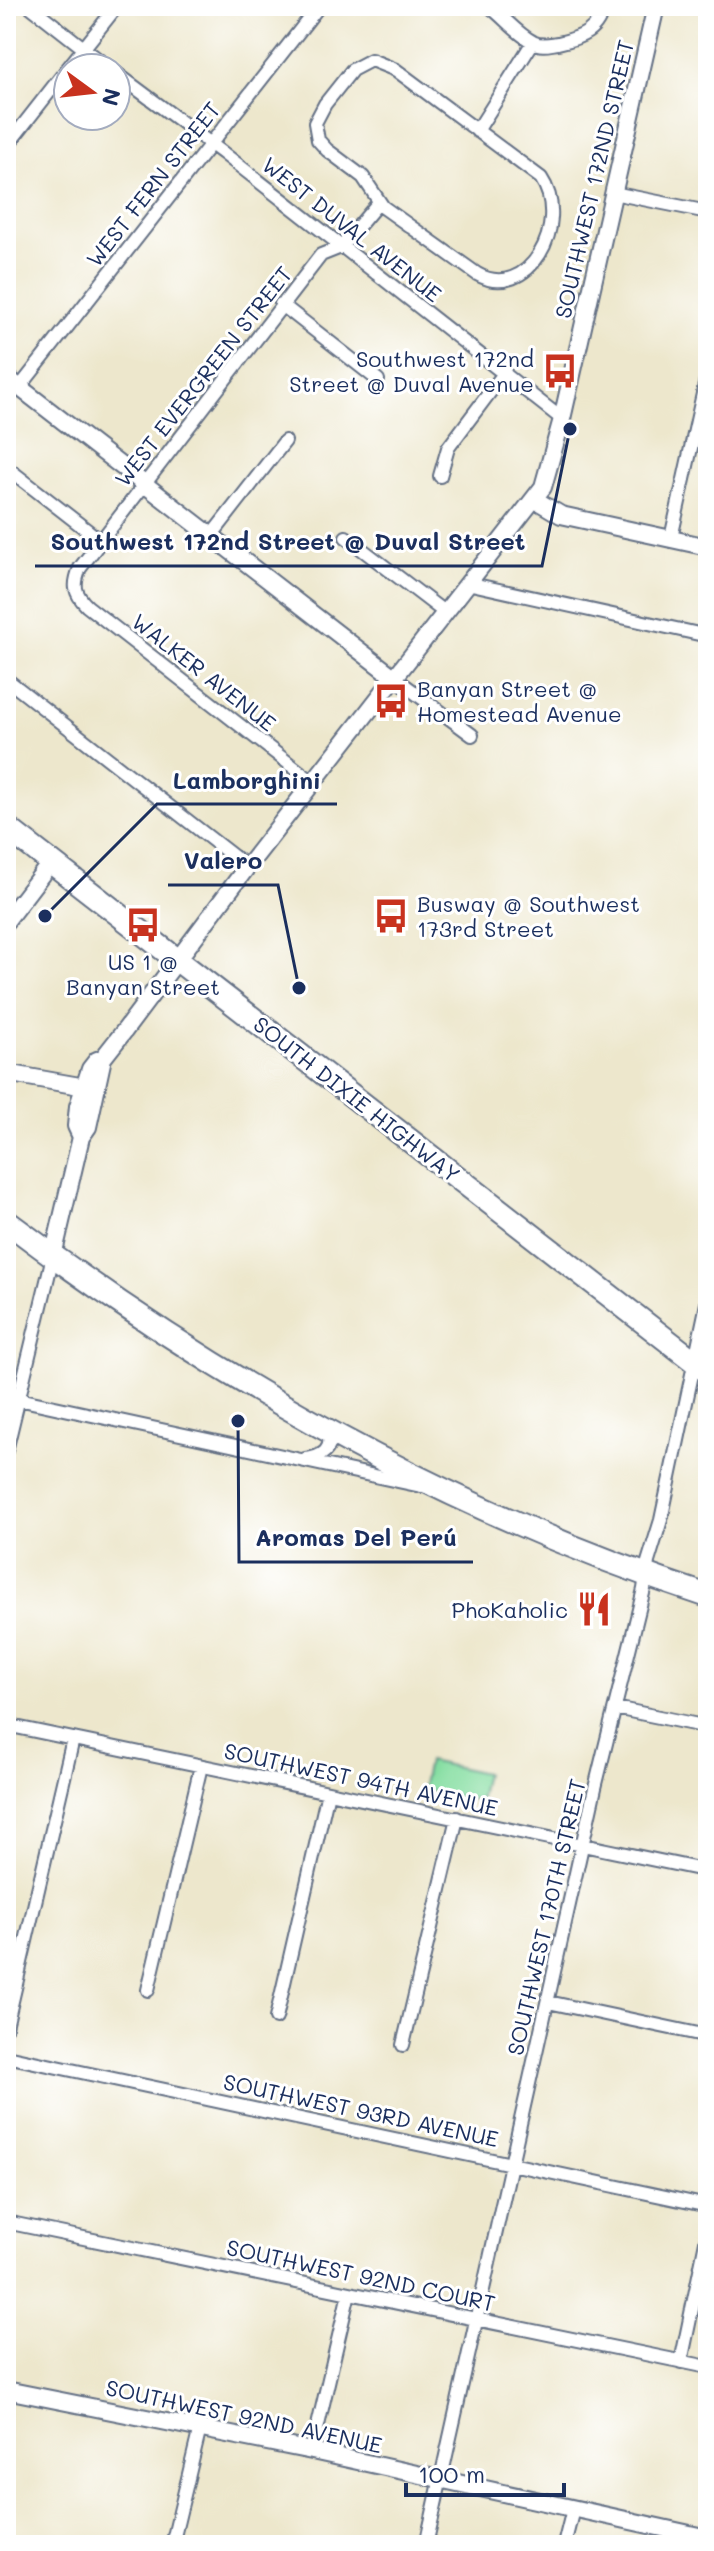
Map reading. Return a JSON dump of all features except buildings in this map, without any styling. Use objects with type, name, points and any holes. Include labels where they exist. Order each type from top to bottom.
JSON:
[{"type":"highway","name":"SOUTH DIXIE HIGHWAY","points":[[6,827],[701,1367]]},
{"type":"highway","points":[[6,1221],[190,1351],[328,1431],[448,1491],[546,1535],[708,1596]]},
{"type":"street","points":[[30,6],[88,52]]},
{"type":"street","points":[[81,52],[117,6]]},
{"type":"street","name":"WEST FERN STREET","points":[[13,382],[210,144],[319,6]]},
{"type":"street","points":[[489,6],[533,42],[545,45],[582,36],[595,27],[603,6]]},
{"type":"street","name":"SOUTHWEST 172ND STREET","points":[[90,1088],[90,1069],[103,1058],[247,867],[534,499],[547,477],[656,6]]},
{"type":"street","points":[[477,131],[533,42]]},
{"type":"street","points":[[371,60],[390,66],[477,131],[536,173],[550,195],[553,216],[549,236],[528,268],[502,280],[485,278],[389,212],[363,177],[320,144],[315,128],[325,104],[357,66],[371,60]]},
{"type":"street","name":"WEST DUVAL AVENUE","points":[[132,85],[562,419]]},
{"type":"street","points":[[6,147],[52,88]]},
{"type":"street","points":[[613,193],[708,212]]},
{"type":"street","name":"WEST EVERGREEN STREET","points":[[74,588],[80,568],[281,304],[321,255],[341,247],[379,202]]},
{"type":"street","points":[[281,304],[378,380]]},
{"type":"street","points":[[671,538],[708,371]]},
{"type":"street","points":[[440,476],[448,448],[505,372]]},
{"type":"street","points":[[13,382],[472,735]]},
{"type":"street","points":[[211,536],[285,441]]},
{"type":"street","points":[[6,467],[101,541]]},
{"type":"street","points":[[534,499],[561,515],[708,547]]},
{"type":"street","points":[[346,537],[444,612]]},
{"type":"street","points":[[467,583],[708,636]]},
{"type":"street","name":"WALKER AVENUE","points":[[74,588],[87,606],[314,783]]},
{"type":"street","points":[[6,679],[247,867]]},
{"type":"street","points":[[6,921],[51,862]]},
{"type":"street","points":[[6,1073],[90,1088],[76,1116],[81,1137],[8,1431],[6,1451]]},
{"type":"street","name":"SOUTHWEST 170TH STREET","points":[[426,2545],[646,1574],[701,1367],[708,1299]]},
{"type":"street","points":[[18,1399],[448,1491]]},
{"type":"street","points":[[301,1459],[320,1457],[326,1452],[331,1439],[328,1431]]},
{"type":"street","points":[[615,1708],[708,1727]]},
{"type":"street","name":"SOUTHWEST 94TH AVENUE","points":[[6,1725],[708,1871]]},
{"type":"street","points":[[6,2027],[73,1739]]},
{"type":"street","points":[[148,1990],[201,1766]]},
{"type":"street","points":[[276,2018],[328,1792]]},
{"type":"street","points":[[403,2045],[457,1818]]},
{"type":"street","points":[[548,2002],[708,2036]]},
{"type":"street","name":"SOUTHWEST 93RD AVENUE","points":[[6,2056],[708,2206]]},
{"type":"street","name":"SOUTHWEST 92ND COURT","points":[[6,2222],[708,2367]]},
{"type":"street","points":[[681,2362],[708,2232]]},
{"type":"street","points":[[312,2451],[349,2293]]},
{"type":"street","name":"SOUTHWEST 92ND AVENUE","points":[[6,2390],[312,2451],[708,2538]]},
{"type":"street","points":[[172,2545],[200,2428]]},
{"type":"street","points":[[564,2545],[573,2509]]},
{"type":"green space","points":[[428,1761],[485,1773],[479,1801],[422,1789]]},
{"type":"place","name":"Southwest 172nd Street @ Duval Avenue","points":[[560,371]]},
{"type":"place","name":"Southwest 172nd Street @ Duval Street","points":[[570,429]]},
{"type":"place","name":"Banyan Street @ Homestead Avenue","points":[[391,701]]},
{"type":"place","name":"Lamborghini","points":[[45,916]]},
{"type":"place","name":"Busway @ Southwest 173rd Street","points":[[391,916]]},
{"type":"place","name":"US 1 @ Banyan Street","points":[[143,925]]},
{"type":"place","name":"Valero","points":[[299,988]]},
{"type":"place","name":"Aromas Del Perú","points":[[238,1421]]},
{"type":"place","name":"PhoKaholic","points":[[594,1609]]}]
